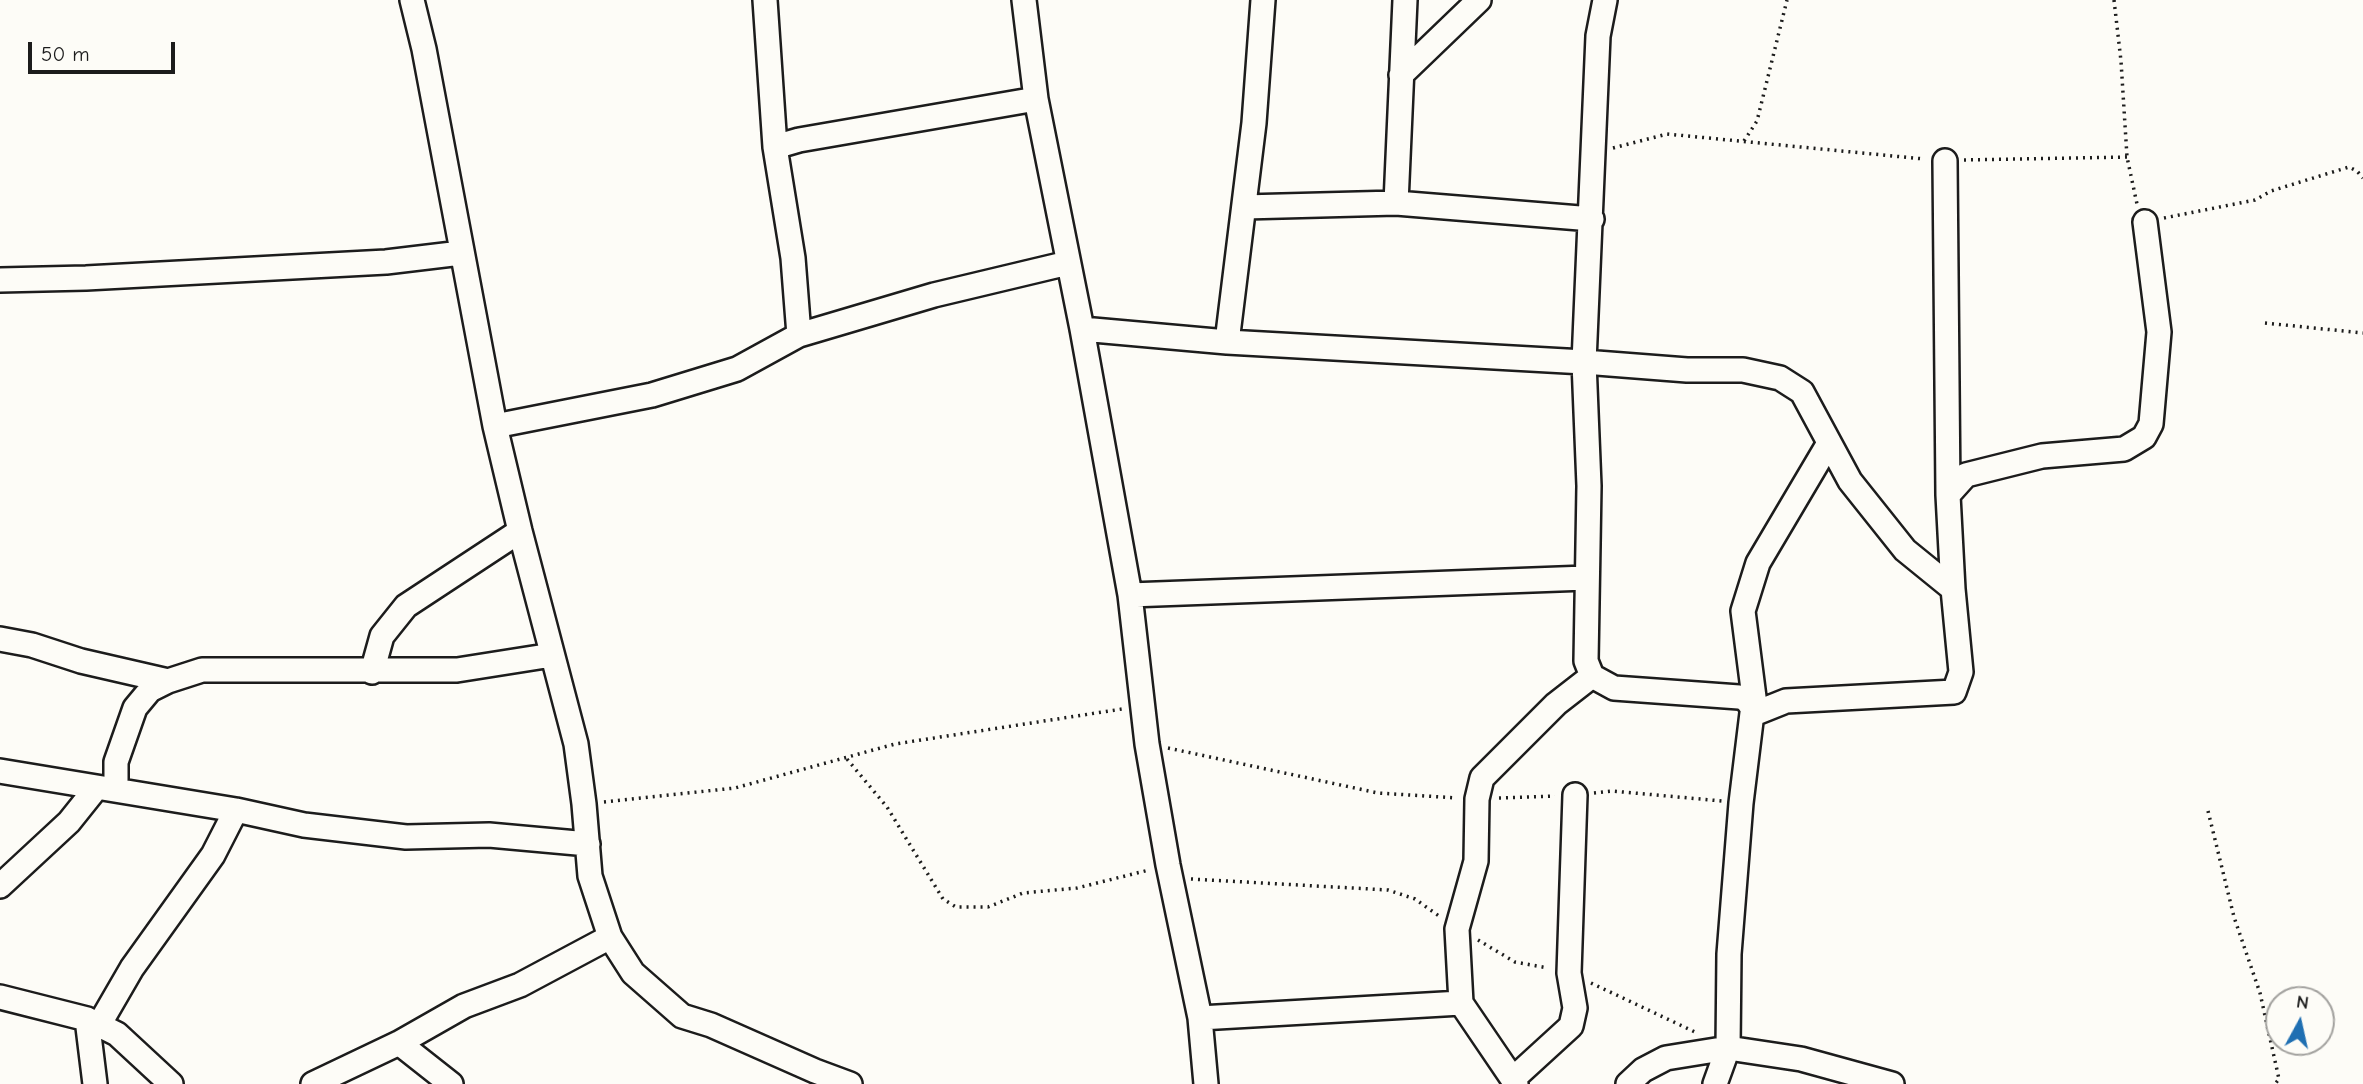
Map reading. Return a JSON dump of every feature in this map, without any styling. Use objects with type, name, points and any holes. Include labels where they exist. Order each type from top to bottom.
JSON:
[{"type":"street","points":[[412,0],[424,50],[495,426],[576,744],[590,876],[610,937],[633,973],[682,1016],[711,1025],[808,1078],[850,1084]]},
{"type":"street","points":[[765,0],[775,147],[793,258],[799,335]]},
{"type":"street","points":[[1024,0],[1036,99],[1082,330],[1130,595],[1147,744],[1170,874],[1200,1018],[1206,1084]]},
{"type":"street","points":[[1227,342],[1254,123],[1263,0]]},
{"type":"street","points":[[1396,203],[1405,0]]},
{"type":"street","points":[[1401,75],[1479,0]]},
{"type":"street","points":[[1605,0],[1598,36],[1591,156],[1592,219],[1584,362],[1589,486],[1586,661],[1592,676],[1614,688],[1739,697],[1746,699],[1756,713]]},
{"type":"street","points":[[775,147],[799,140],[1036,99]]},
{"type":"street","points":[[1715,1084],[1728,1048],[1729,954],[1741,803],[1752,713],[1786,701],[1954,692],[1961,672],[1948,495],[1945,161]]},
{"type":"street","points":[[1244,207],[1396,203],[1592,219]]},
{"type":"street","points":[[1948,495],[1966,475],[2042,456],[2124,449],[2144,437],[2151,424],[2159,332],[2145,222]]},
{"type":"street","points":[[0,280],[386,262],[461,253]]},
{"type":"street","points":[[495,426],[652,395],[737,369],[799,335],[933,295],[1068,263]]},
{"type":"street","points":[[1082,330],[1227,342],[1687,370],[1743,370],[1780,378],[1802,392],[1850,481],[1905,550],[1953,589]]},
{"type":"street","points":[[1756,713],[1743,611],[1758,563],[1829,443]]},
{"type":"street","points":[[372,672],[382,636],[405,606],[520,531]]},
{"type":"street","points":[[1130,595],[1586,578]]},
{"type":"street","points":[[0,639],[168,681]]},
{"type":"street","points":[[0,886],[106,789],[135,708],[150,690],[168,681],[202,670],[457,670],[552,655]]},
{"type":"street","points":[[1575,795],[1569,973],[1574,1008],[1571,1026],[1515,1082],[1461,1003],[1457,968],[1457,929],[1476,861],[1477,799],[1482,778],[1556,704],[1592,676]]},
{"type":"street","points":[[0,771],[236,810],[304,825],[405,837],[489,835],[588,844]]},
{"type":"street","points":[[95,1084],[93,1022],[213,855],[236,810]]},
{"type":"street","points":[[313,1084],[399,1043],[464,1006],[520,985],[610,937]]},
{"type":"street","points":[[0,998],[93,1022],[117,1034],[171,1084]]},
{"type":"street","points":[[1200,1018],[1461,1003]]},
{"type":"street","points":[[399,1043],[451,1084]]},
{"type":"street","points":[[1628,1084],[1643,1070],[1666,1058],[1728,1048],[1801,1059],[1892,1084]]},
{"type":"path","points":[[1744,141],[1757,121],[1787,0]]},
{"type":"path","points":[[2114,0],[2127,157],[2138,208],[2145,222],[2255,200],[2271,191],[2349,167],[2363,178]]},
{"type":"path","points":[[1591,156],[1631,142],[1667,134],[1945,161],[2127,157]]},
{"type":"path","points":[[2265,323],[2363,333]]},
{"type":"path","points":[[584,804],[735,788],[895,744],[1143,706]]},
{"type":"path","points":[[1147,744],[1378,793],[1477,799],[1612,791],[1741,803]]},
{"type":"path","points":[[846,758],[887,807],[943,899],[956,906],[988,907],[1023,893],[1170,874],[1190,879],[1388,890],[1415,899],[1457,929]]},
{"type":"path","points":[[2208,811],[2234,917],[2260,993],[2279,1079],[2275,1084]]}]
